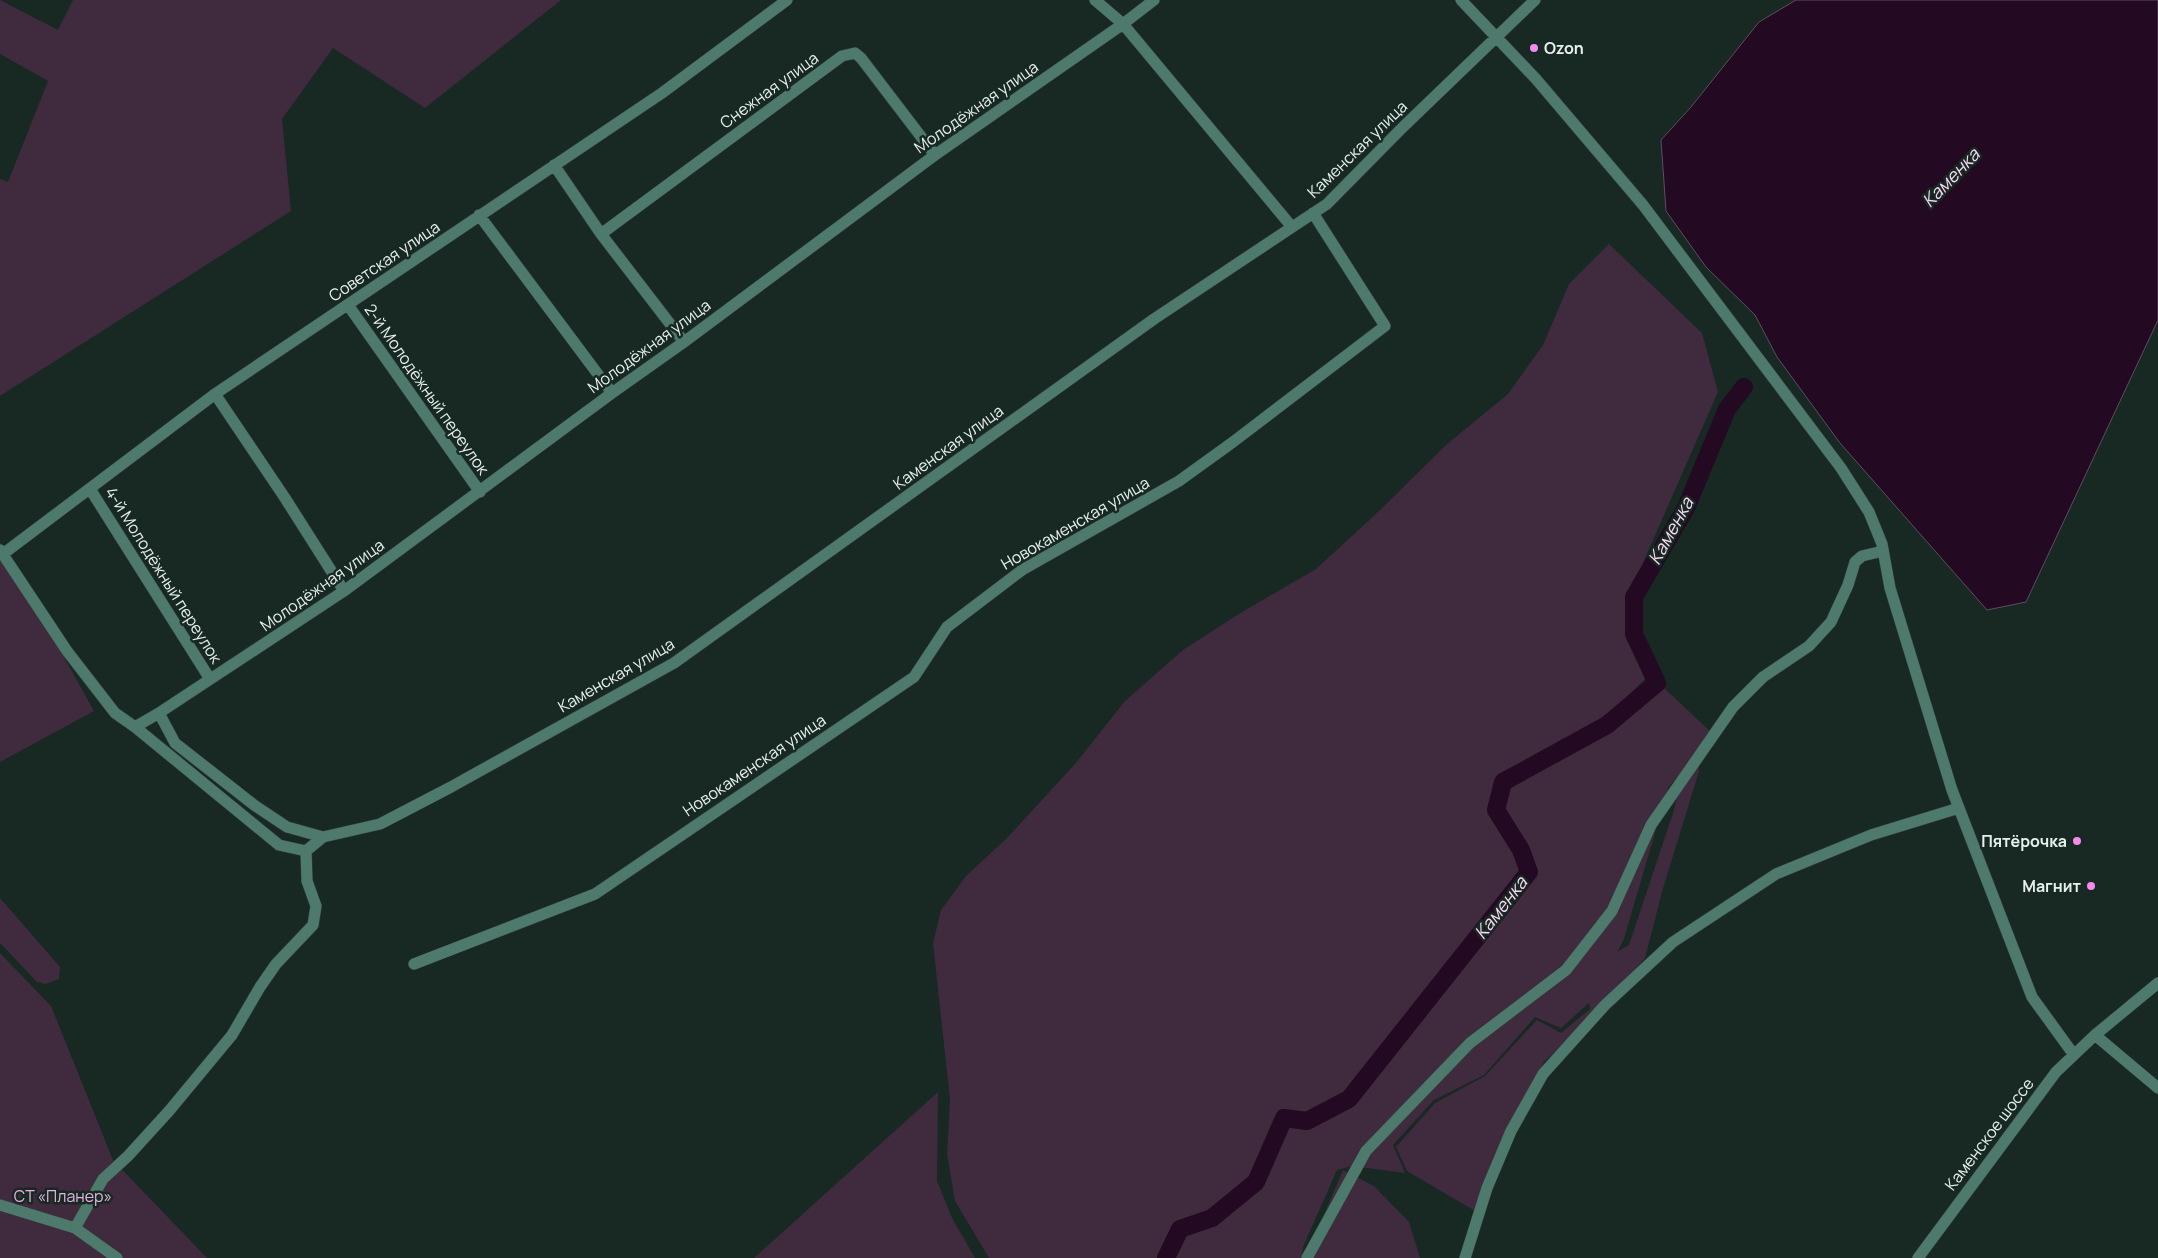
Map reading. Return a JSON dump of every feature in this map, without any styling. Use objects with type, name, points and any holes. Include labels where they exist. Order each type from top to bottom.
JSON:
[{"type":"street","name":"Советская улица","points":[[1,552],[90,489],[216,394],[662,93],[787,0]]},
{"type":"street","points":[[1096,0],[1123,24],[1292,227]]},
{"type":"street","name":"Молодёжная улица","points":[[136,727],[160,714],[344,591],[935,155],[1123,24],[1154,0]]},
{"type":"street","points":[[1461,0],[1536,79],[1643,205],[1841,468],[1869,512],[1882,544],[1890,588],[1959,808],[2032,997],[2074,1055]]},
{"type":"street","name":"Каменская улица","points":[[323,837],[380,824],[451,787],[674,662],[1154,319],[1327,204],[1402,128],[1535,0]]},
{"type":"street","name":"Снежная улица","points":[[601,234],[842,56],[855,53],[861,58],[935,155]]},
{"type":"street","points":[[554,165],[601,234],[684,342]]},
{"type":"street","name":"Новокаменская улица","points":[[414,964],[595,894],[914,677],[947,627],[1022,570],[1179,481],[1385,326],[1313,213]]},
{"type":"street","points":[[479,215],[612,393]]},
{"type":"street","name":"2-й Молодёжный переулок","points":[[348,305],[480,492]]},
{"type":"street","points":[[216,394],[344,591]]},
{"type":"street","name":"4-й Молодёжный переулок","points":[[90,489],[210,679]]},
{"type":"street","points":[[1307,1258],[1366,1151],[1470,1043],[1566,970],[1612,911],[1651,825],[1733,707],[1763,677],[1809,646],[1831,622],[1848,584],[1855,562],[1862,556],[1883,551]]},
{"type":"street","points":[[1,552],[67,651],[115,713],[136,727],[279,845],[306,852]]},
{"type":"street","points":[[160,714],[175,743],[254,805],[287,827],[323,837]]},
{"type":"street","points":[[1465,1258],[1487,1188],[1511,1131],[1543,1074],[1605,1005],[1673,942],[1776,874],[1871,835],[1959,808]]},
{"type":"street","points":[[75,1228],[103,1179],[128,1156],[169,1111],[232,1035],[276,964],[313,925],[316,906],[306,881],[306,852],[323,837]]},
{"type":"street","name":"Каменское шоссе","points":[[1918,1258],[2050,1080],[2094,1036],[2158,983]]},
{"type":"street","points":[[2094,1036],[2158,1088]]},
{"type":"street","points":[[0,1205],[75,1228],[117,1258]]},
{"type":"green space","points":[[0,0],[58,30],[73,0],[561,0],[425,108],[333,48],[282,119],[291,211],[0,396],[0,179],[8,182],[48,81],[0,54]]},
{"type":"green space","points":[[1609,244],[1702,333],[1718,392],[1642,565],[1627,592],[1628,637],[1645,679],[1603,720],[1498,775],[1489,811],[1516,853],[1523,871],[1347,1095],[1307,1114],[1280,1114],[1255,1179],[1211,1216],[1178,1226],[1163,1258],[989,1258],[955,1201],[947,1154],[950,1100],[933,943],[941,910],[966,876],[1007,838],[1075,764],[1125,701],[1183,650],[1242,612],[1316,569],[1377,513],[1446,445],[1508,394],[1543,345],[1569,284]]},
{"type":"green space","points":[[0,542],[94,711],[0,762]]},
{"type":"green space","points":[[1661,685],[1712,733],[1698,750],[1699,771],[1662,892],[1645,958],[1600,1008],[1544,1062],[1503,1138],[1475,1211],[1407,1171],[1396,1147],[1435,1103],[1485,1076],[1537,1020],[1561,1033],[1590,1009],[1589,1003],[1561,1028],[1535,1017],[1484,1075],[1434,1100],[1393,1145],[1405,1173],[1352,1166],[1337,1170],[1303,1247],[1302,1258],[1172,1258],[1184,1234],[1217,1222],[1259,1186],[1286,1123],[1308,1125],[1350,1104],[1532,874],[1528,850],[1503,810],[1509,785],[1613,728]],"holes":[[[1676,778],[1682,780],[1673,813],[1629,945],[1617,952],[1624,939],[1668,788]]]},
{"type":"green space","points":[[0,898],[60,967],[59,979],[46,984],[37,982],[0,943]]},
{"type":"green space","name":"СТ «Планер»","points":[[0,953],[51,1006],[113,1160],[207,1258],[0,1258]]},
{"type":"green space","points":[[938,1092],[937,1181],[952,1218],[975,1258],[754,1258]]},
{"type":"green space","points":[[1343,1170],[1374,1186],[1409,1222],[1420,1258],[1310,1258],[1310,1247]]},
{"type":"water","points":[[1796,0],[2158,0],[2158,320],[2026,602],[1987,610],[1840,443],[1777,357],[1755,315],[1706,267],[1666,211],[1661,140],[1691,107],[1759,22]]},
{"type":"waterway","name":"Каменка","points":[[1166,1258],[1180,1229],[1212,1218],[1256,1182],[1284,1118],[1307,1121],[1349,1099],[1529,872],[1521,850],[1496,810],[1503,782],[1607,725],[1657,683],[1634,634],[1634,597],[1686,508],[1727,409],[1744,387]]},
{"type":"place","name":"Ozon","points":[[1534,48]]},
{"type":"place","name":"Пятёрочка","points":[[2077,841]]},
{"type":"place","name":"Магнит","points":[[2091,886]]}]
